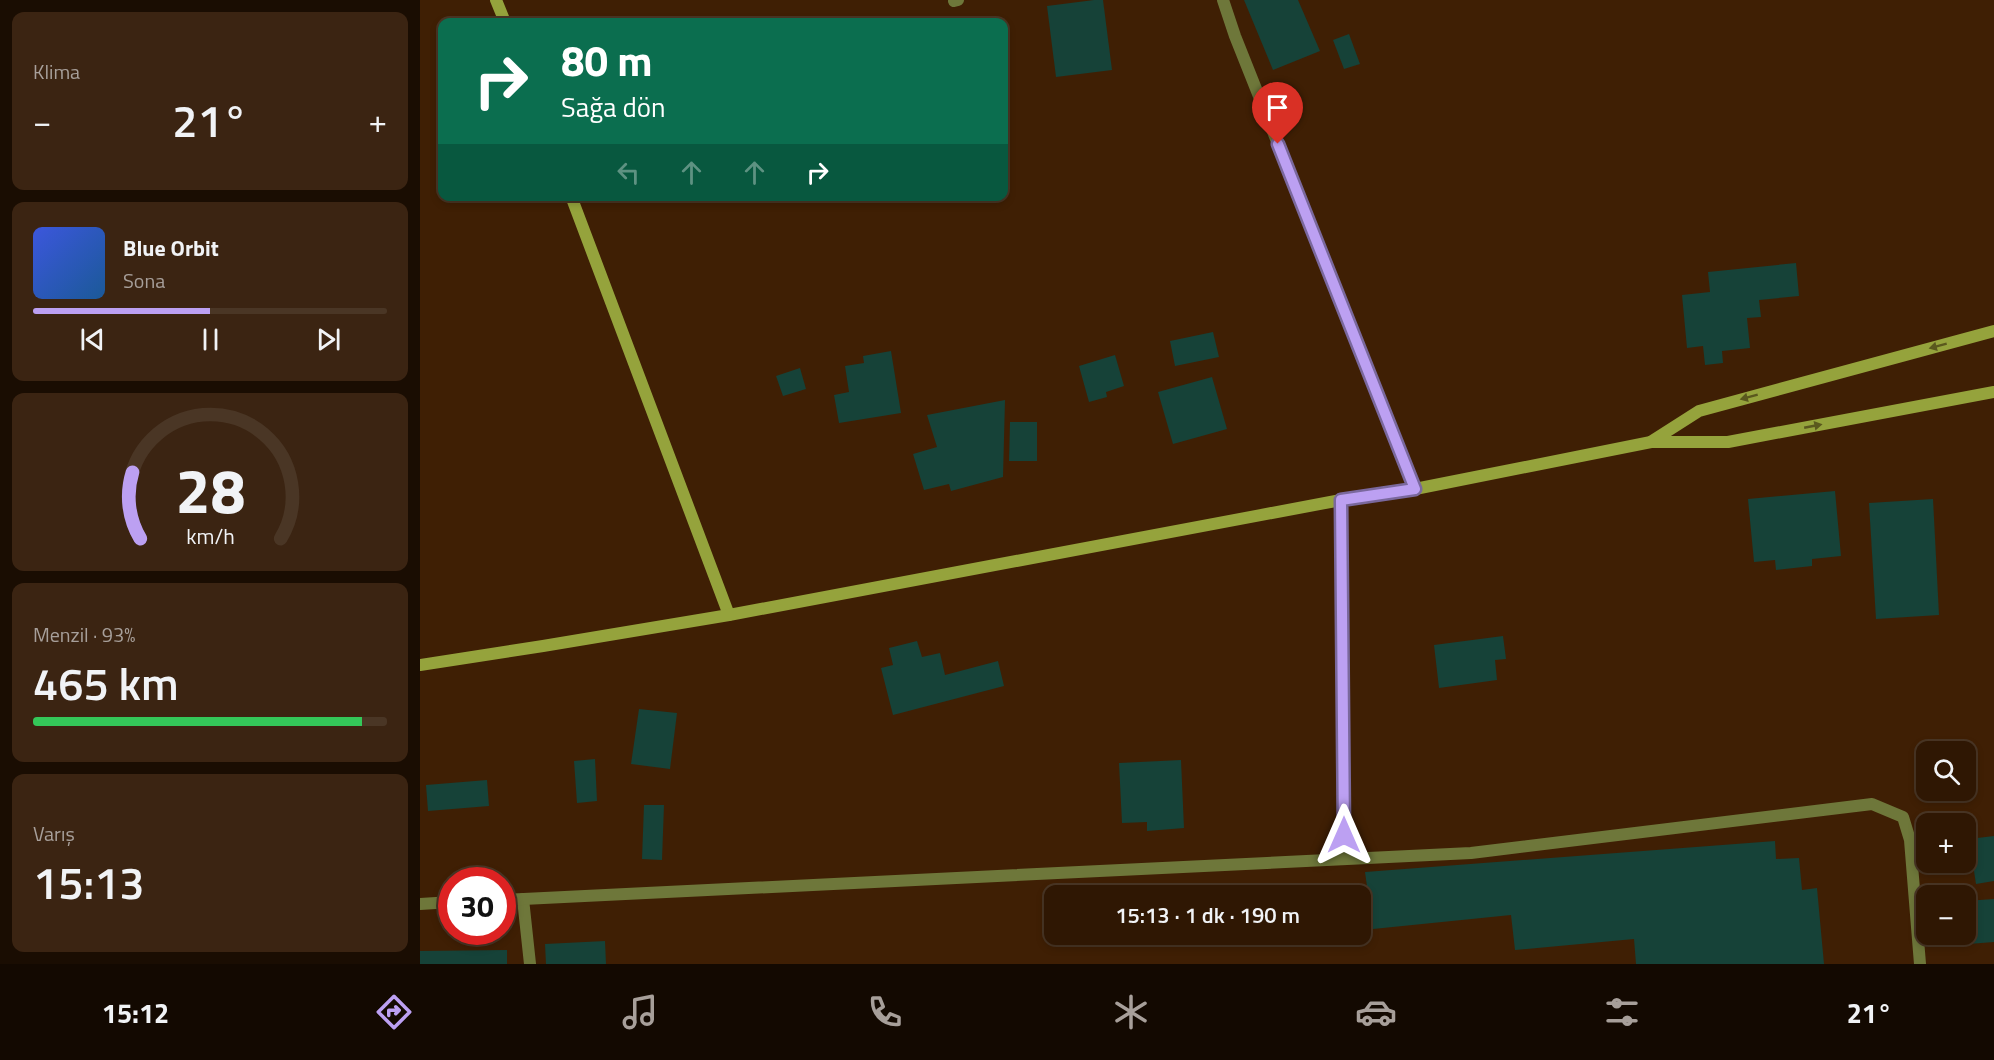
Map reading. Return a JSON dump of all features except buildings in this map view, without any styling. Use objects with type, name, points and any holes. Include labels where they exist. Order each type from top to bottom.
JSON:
[{"type":"street","points":[[496,0],[503,18]]},
{"type":"street","points":[[1223,0],[1415,489]]},
{"type":"street","points":[[573,201],[729,615]]},
{"type":"street","points":[[1651,442],[1700,411],[1994,331]]},
{"type":"street","points":[[420,665],[729,615],[1341,500],[1415,489],[1651,442],[1728,442],[1994,392]]},
{"type":"street","points":[[1341,500],[1344,859]]},
{"type":"street","points":[[516,899],[1471,853],[1872,804],[1903,817],[1910,840],[1920,964]]},
{"type":"street","points":[[524,899],[530,964]]},
{"type":"street","points":[[420,904],[438,903]]},
{"type":"route","points":[[1278,144],[1415,489],[1341,500],[1344,835]]}]
